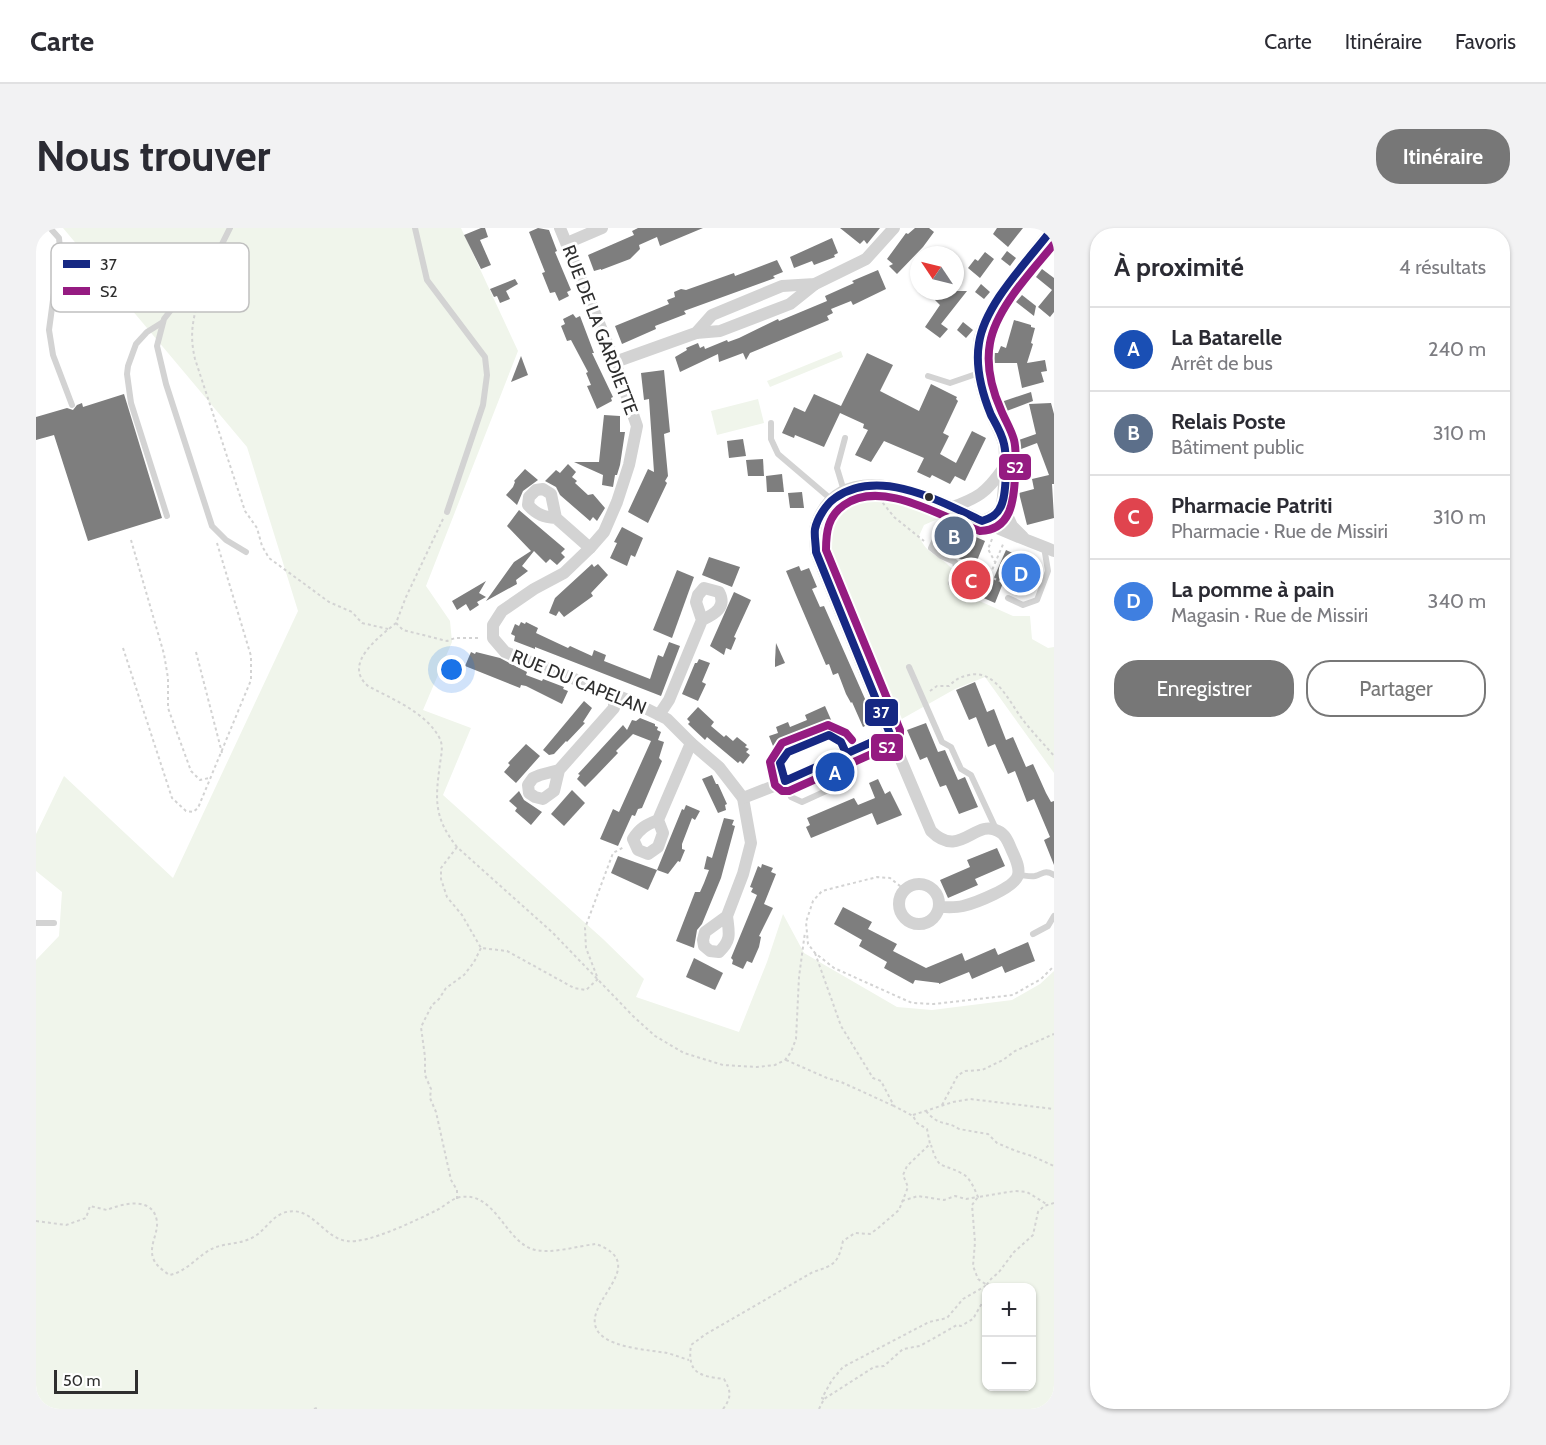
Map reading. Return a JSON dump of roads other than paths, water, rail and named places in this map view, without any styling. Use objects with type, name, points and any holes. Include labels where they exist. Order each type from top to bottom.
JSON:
[{"type":"street","name":"RUE DE LA GARDIETTE","points":[[493,625],[502,611],[534,589],[564,573],[604,532],[629,465],[637,426],[615,362],[560,228]]},
{"type":"street","points":[[567,243],[602,228]]},
{"type":"street","points":[[615,362],[696,333],[720,331],[790,304],[814,284],[866,259],[894,228]]},
{"type":"street","points":[[979,520],[996,513],[1002,502],[1005,453],[1003,441],[987,405],[979,373],[979,342],[986,318],[1053,228]]},
{"type":"street","points":[[696,333],[712,315],[782,286],[814,284]]},
{"type":"street","points":[[950,508],[985,492],[1004,468]]},
{"type":"street","points":[[939,907],[962,906],[1007,888],[1018,875],[1018,866],[1006,837],[996,829],[985,829],[949,843],[939,839],[931,831],[816,552],[816,526],[825,508],[844,491],[873,484],[905,489],[1009,535],[1023,537],[1049,549]]},
{"type":"street","points":[[985,492],[992,493],[1002,502],[1012,526],[1023,537]]},
{"type":"street","points":[[971,500],[969,506],[979,520]]},
{"type":"street","points":[[556,518],[590,548]]},
{"type":"street","points":[[659,715],[669,699],[702,620]]},
{"type":"street","name":"RUE DU CAPELAN","points":[[493,625],[493,639],[505,652],[614,695],[667,719],[719,767],[743,798],[751,843],[743,874],[727,916]]},
{"type":"street","points":[[559,770],[614,708],[614,695]]},
{"type":"street","points":[[743,798],[890,734]]},
{"type":"street","points":[[658,820],[663,832],[658,847],[648,854],[638,850],[634,842],[638,831],[643,826],[658,820],[691,743]]},
{"type":"street","points":[[917,884],[932,887],[936,892],[939,907],[934,917],[928,922],[915,923],[903,916],[899,904],[900,897],[905,890],[917,884]]},
{"type":"lane","points":[[50,228],[59,238],[60,243]]},
{"type":"lane","points":[[222,243],[230,228]]},
{"type":"lane","points":[[414,228],[427,280],[485,357],[487,375],[483,405],[447,512]]},
{"type":"lane","points":[[51,305],[50,345],[72,405]]},
{"type":"lane","points":[[169,312],[163,322],[157,346],[158,356],[212,526],[226,540],[246,552]]},
{"type":"lane","points":[[163,322],[147,332],[136,344],[127,374],[131,403],[167,516]]},
{"type":"lane","points":[[928,376],[950,383],[979,373]]},
{"type":"lane","points":[[771,423],[771,439],[778,454],[832,500]]},
{"type":"lane","points":[[844,491],[837,468],[845,438]]},
{"type":"lane","points":[[950,508],[931,548],[955,562],[957,571],[951,583]]},
{"type":"lane","points":[[1008,598],[1023,605],[1037,600],[1048,571],[1049,549]]},
{"type":"lane","points":[[909,667],[942,742],[951,747],[961,769],[971,775],[996,829]]},
{"type":"lane","points":[[829,735],[841,742],[846,753],[853,769],[850,780],[837,788],[801,802],[791,797],[780,763],[788,752],[829,735]]},
{"type":"lane","points":[[1018,875],[1036,876],[1043,872],[1050,872],[1054,875]]},
{"type":"lane","points":[[1033,934],[1048,926],[1054,916]]},
{"type":"lane","points":[[36,923],[54,923]]},
{"type":"place","name":"Relais Poste","points":[[954,536]]},
{"type":"place","name":"La pomme à pain","points":[[1021,573]]},
{"type":"place","name":"Pharmacie Patriti","points":[[971,580]]},
{"type":"place","name":"La Batarelle","points":[[835,772]]}]
